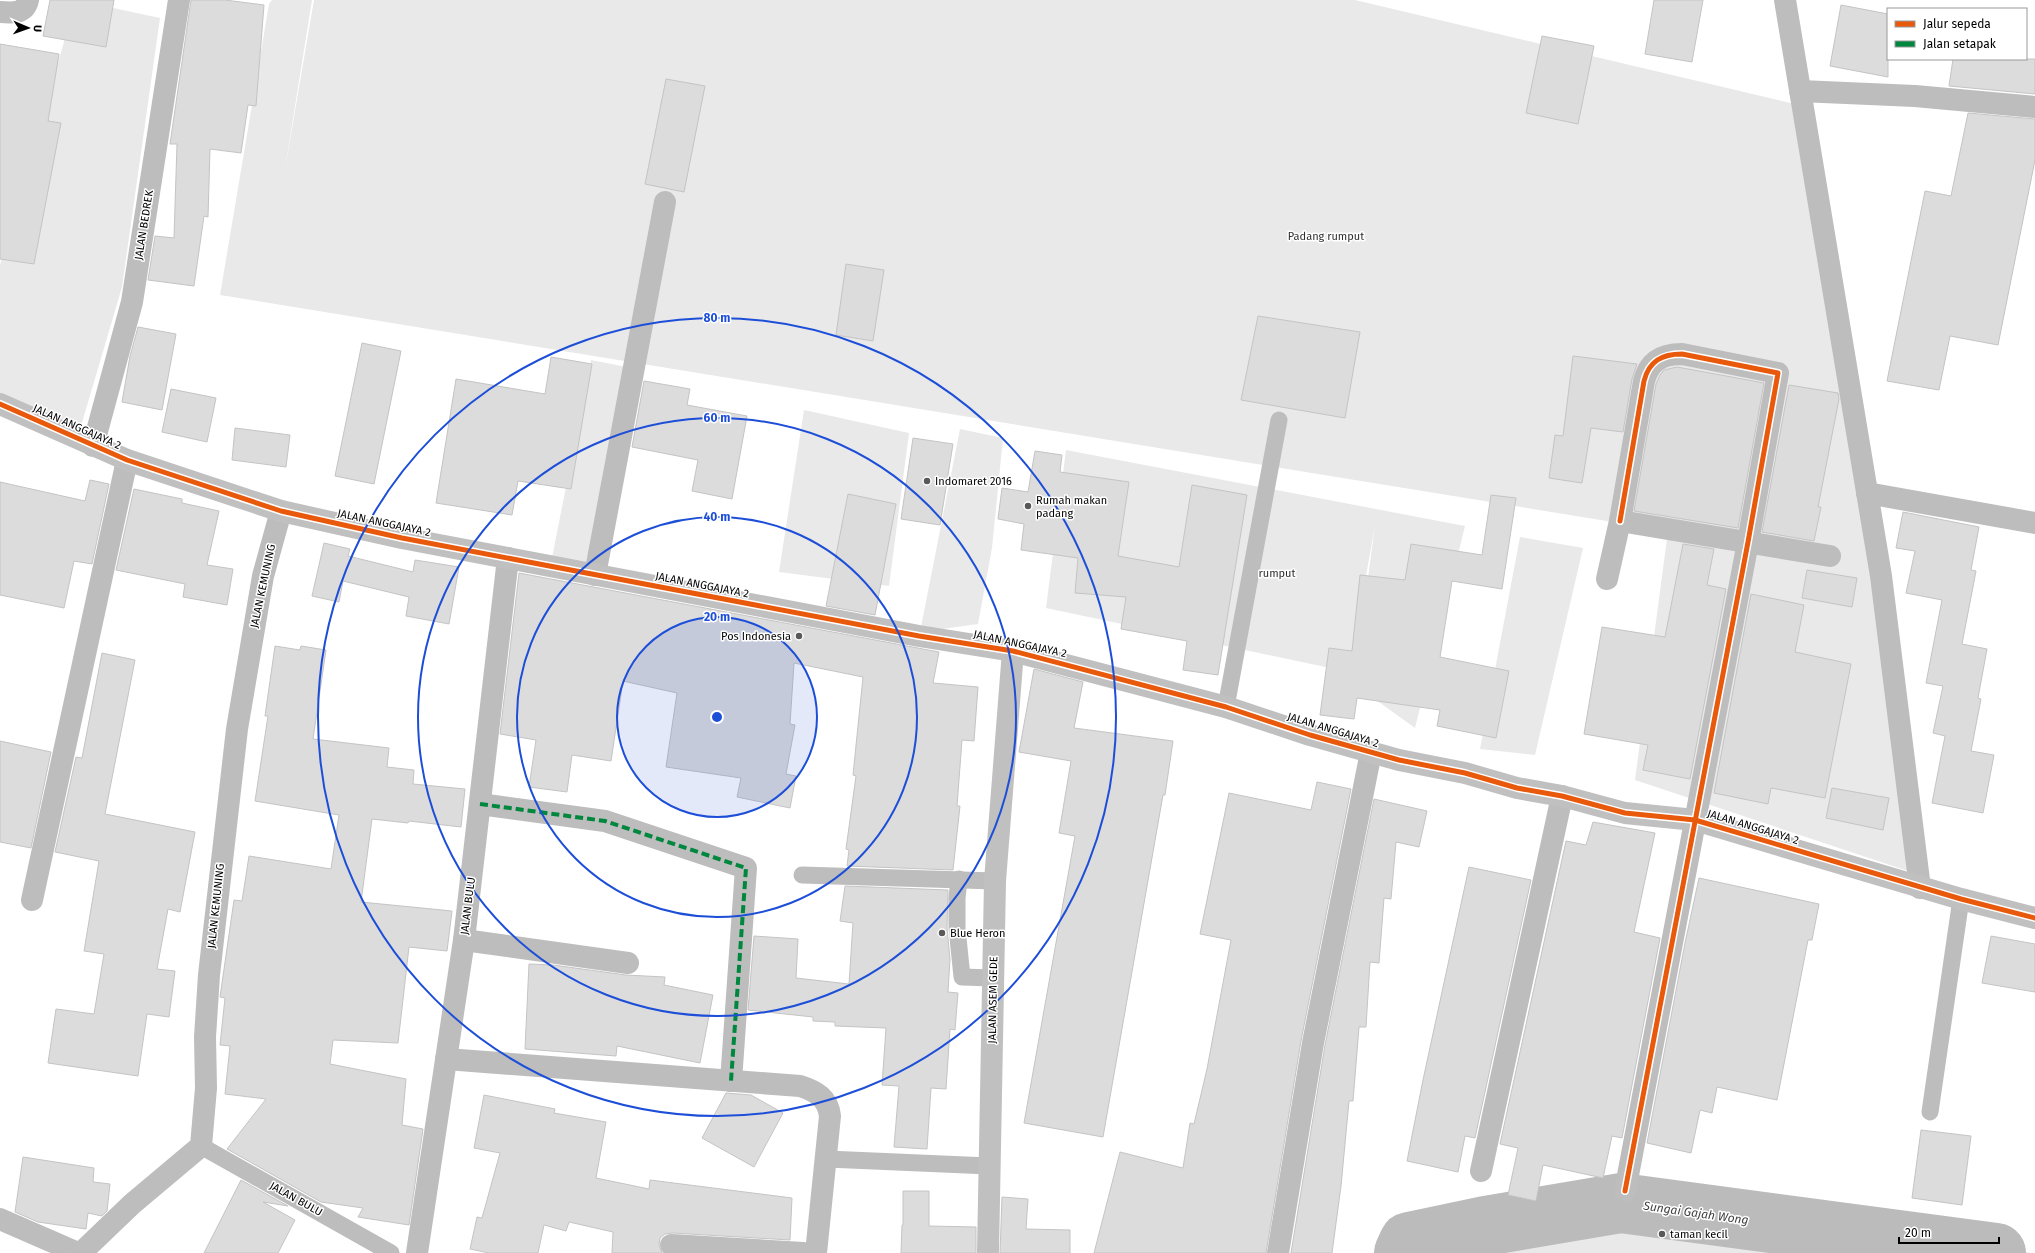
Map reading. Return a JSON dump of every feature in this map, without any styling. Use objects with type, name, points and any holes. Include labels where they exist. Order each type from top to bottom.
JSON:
[{"type":"street","points":[[0,12],[23,10],[27,6],[28,0]]},
{"type":"street","name":"JALAN BEDREK","points":[[93,446],[132,302],[179,0]]},
{"type":"street","points":[[1785,0],[1881,576],[1920,888]]},
{"type":"street","points":[[1800,92],[1915,96],[2035,107]]},
{"type":"street","points":[[595,575],[665,202]]},
{"type":"street","points":[[1607,579],[1620,521],[1646,374],[1657,358],[1670,354],[1682,354],[1778,373],[1748,542],[1625,1191]]},
{"type":"street","name":"JALAN ANGGAJAYA 2","points":[[0,404],[127,460],[281,512],[402,538],[595,575],[911,634],[1013,651],[1226,707],[1310,735],[1399,760],[1465,773],[1517,788],[1562,796],[1625,813],[1695,820],[1920,888],[2035,918]]},
{"type":"street","points":[[32,900],[127,460]]},
{"type":"street","points":[[1867,492],[2035,523]]},
{"type":"street","name":"JALAN KEMUNING","points":[[200,1146],[206,1088],[205,1038],[209,975],[237,728],[263,576],[281,512]]},
{"type":"street","points":[[1620,521],[1830,556]]},
{"type":"street","name":"JALAN BULU","points":[[418,1253],[464,940],[508,558]]},
{"type":"street","name":"JALAN ASEM GEDE","points":[[988,1253],[995,881],[1013,651]]},
{"type":"street","points":[[1278,1253],[1313,1043],[1371,752]]},
{"type":"street","points":[[1481,1171],[1562,796]]},
{"type":"street","points":[[480,804],[606,821],[746,868],[731,1081]]},
{"type":"street","points":[[464,940],[628,963]]},
{"type":"street","points":[[446,1059],[800,1086],[820,1095],[827,1103],[830,1116],[827,1159],[816,1253]]},
{"type":"street","points":[[0,1219],[79,1253],[132,1204],[200,1146]]},
{"type":"street","points":[[671,1245],[803,1253]]},
{"type":"lane","points":[[1226,707],[1279,420]]},
{"type":"lane","points":[[802,875],[995,881]]},
{"type":"lane","points":[[959,879],[957,898],[957,928],[962,977],[993,978]]},
{"type":"lane","points":[[1930,1112],[1961,899]]},
{"type":"lane","name":"JALAN BULU","points":[[200,1146],[391,1253]]},
{"type":"lane","points":[[827,1159],[989,1166]]},
{"type":"green space","points":[[76,0],[160,18],[122,287],[81,426],[0,396],[0,265]]},
{"type":"green space","name":"Padang rumput","points":[[272,0],[312,0],[284,175],[314,0],[1355,0],[1799,105],[1926,877],[1635,780],[1668,531],[220,295],[269,4]]},
{"type":"green space","points":[[591,360],[632,368],[591,567],[552,558]]},
{"type":"green space","points":[[804,410],[909,433],[889,586],[779,572]]},
{"type":"green space","points":[[960,429],[1003,438],[992,548],[978,624],[920,632]]},
{"type":"green space","name":"rumput","points":[[1066,450],[1465,526],[1415,728],[1354,684],[1375,525],[1349,672],[1046,608]]},
{"type":"green space","points":[[1520,537],[1583,548],[1535,755],[1480,749]]},
{"type":"green space","name":"taman kecil","points":[[1621,1203],[2033,1253],[1404,1253],[1409,1242],[1485,1226]]},
{"type":"building","points":[[50,0],[114,0],[106,47],[43,36]]},
{"type":"building","points":[[191,0],[225,0],[264,5],[256,106],[248,105],[241,153],[210,149],[208,217],[204,216],[194,286],[148,280],[155,236],[174,238],[177,144],[170,144]]},
{"type":"building","points":[[1654,0],[1703,0],[1692,62],[1645,54]]},
{"type":"building","points":[[1841,5],[1887,14],[1888,77],[1830,66]]},
{"type":"building","points":[[1542,36],[1594,46],[1578,124],[1526,113]]},
{"type":"building","points":[[0,44],[59,54],[48,121],[61,123],[34,264],[0,259]]},
{"type":"building","points":[[2035,59],[2035,94],[1949,86],[1953,60]]},
{"type":"building","points":[[666,79],[705,86],[684,192],[645,184]]},
{"type":"building","points":[[1968,113],[2035,119],[2035,160],[1998,345],[1950,336],[1939,390],[1887,381],[1925,191],[1951,196]]},
{"type":"building","points":[[846,264],[884,270],[873,341],[836,335]]},
{"type":"building","points":[[1258,316],[1360,332],[1345,418],[1241,400]]},
{"type":"building","points":[[138,327],[176,334],[162,410],[122,402],[130,356]]},
{"type":"building","points":[[362,343],[401,351],[374,484],[335,476]]},
{"type":"building","points":[[1573,356],[1637,364],[1632,379],[1623,432],[1591,428],[1582,483],[1549,478],[1555,435],[1563,436]]},
{"type":"building","points":[[551,357],[592,364],[571,489],[518,481],[512,515],[436,503],[456,379],[545,394]]},
{"type":"building","points":[[1677,367],[1764,383],[1738,528],[1634,511],[1656,384],[1664,370]]},
{"type":"building","points":[[644,381],[690,389],[687,405],[747,416],[732,499],[692,491],[698,460],[632,447]]},
{"type":"building","points":[[1789,385],[1838,393],[1839,399],[1818,507],[1821,507],[1814,541],[1762,532]]},
{"type":"building","points":[[171,389],[216,398],[207,442],[162,432]]},
{"type":"building","points":[[235,428],[290,435],[286,467],[232,460]]},
{"type":"building","name":"Indomaret 2016","points":[[913,438],[953,444],[940,525],[901,519]]},
{"type":"building","points":[[1035,451],[1062,455],[1060,472],[1129,482],[1118,556],[1179,567],[1192,485],[1247,495],[1218,675],[1183,670],[1187,641],[1121,629],[1126,597],[1075,593],[1078,558],[1021,550],[1024,524],[998,519],[1002,488],[1028,492]]},
{"type":"building","points":[[90,480],[109,484],[92,564],[74,561],[64,608],[0,595],[0,482],[85,501]]},
{"type":"building","points":[[134,489],[182,499],[182,503],[219,511],[207,565],[233,569],[227,605],[183,597],[185,584],[116,570]]},
{"type":"building","points":[[848,494],[896,504],[875,615],[826,606]]},
{"type":"building","points":[[1491,495],[1516,498],[1502,589],[1452,581],[1440,657],[1509,671],[1496,738],[1437,726],[1440,710],[1357,698],[1354,719],[1320,715],[1329,648],[1352,651],[1360,575],[1405,580],[1411,544],[1482,555]]},
{"type":"building","points":[[1903,512],[1979,527],[1971,570],[1976,571],[1962,644],[1987,649],[1978,698],[1981,699],[1971,751],[1994,755],[1983,813],[1932,803],[1945,736],[1933,733],[1943,686],[1926,683],[1942,600],[1906,593],[1915,551],[1896,548]]},
{"type":"building","points":[[324,543],[350,549],[348,556],[413,572],[415,560],[459,567],[449,624],[406,616],[409,597],[343,581],[339,602],[312,596]]},
{"type":"building","points":[[1683,544],[1714,549],[1707,585],[1726,589],[1690,779],[1643,770],[1648,745],[1584,734],[1602,627],[1665,637]]},
{"type":"building","points":[[1807,570],[1857,578],[1852,607],[1802,598]]},
{"type":"building","points":[[519,573],[939,652],[933,683],[978,687],[974,741],[962,740],[957,806],[960,806],[953,870],[847,866],[849,850],[846,849],[856,776],[853,775],[863,677],[794,663],[790,724],[795,725],[786,774],[796,776],[790,808],[737,797],[741,778],[666,767],[677,693],[623,681],[611,761],[572,755],[567,792],[529,787],[536,740],[500,734]]},
{"type":"building","points":[[1751,594],[1804,605],[1795,652],[1851,664],[1825,798],[1771,788],[1768,804],[1714,793]]},
{"type":"building","points":[[275,646],[300,650],[301,646],[326,650],[313,739],[389,748],[387,767],[414,770],[413,784],[465,789],[461,827],[409,821],[408,823],[372,819],[361,902],[452,911],[447,951],[409,947],[398,1043],[333,1040],[330,1064],[406,1079],[402,1125],[423,1129],[409,1225],[358,1217],[363,1208],[321,1202],[227,1149],[266,1099],[225,1094],[230,1046],[220,1045],[225,998],[220,997],[234,900],[242,901],[249,856],[331,869],[339,815],[255,801],[268,716],[265,716]]},
{"type":"building","points":[[102,653],[135,660],[105,814],[195,832],[180,912],[168,909],[157,969],[175,971],[169,1017],[147,1014],[138,1076],[48,1063],[56,1009],[94,1014],[104,954],[84,951],[99,861],[55,852],[76,757],[82,758]]},
{"type":"building","points":[[1034,669],[1083,682],[1074,728],[1173,741],[1165,795],[1163,795],[1103,1137],[1024,1123],[1075,836],[1059,833],[1071,761],[1019,752]]},
{"type":"building","points":[[0,741],[51,752],[31,848],[0,842]]},
{"type":"building","points":[[1317,782],[1351,789],[1301,1041],[1266,1253],[1094,1253],[1120,1152],[1183,1168],[1190,1123],[1194,1124],[1207,1069],[1231,940],[1200,934],[1229,793],[1311,810]]},
{"type":"building","points":[[1832,788],[1889,798],[1883,830],[1826,818]]},
{"type":"building","points":[[1374,799],[1427,811],[1419,847],[1396,842],[1391,899],[1384,898],[1379,963],[1370,962],[1366,1027],[1359,1027],[1353,1101],[1349,1101],[1341,1186],[1332,1253],[1291,1253],[1325,1045]]},
{"type":"building","points":[[1593,822],[1655,833],[1634,932],[1660,938],[1622,1138],[1612,1136],[1603,1178],[1543,1165],[1536,1201],[1508,1195],[1518,1148],[1500,1144],[1566,841],[1586,845]]},
{"type":"building","points":[[1469,867],[1531,880],[1475,1138],[1465,1136],[1458,1172],[1407,1161]]},
{"type":"building","points":[[1699,878],[1819,904],[1812,940],[1808,940],[1777,1100],[1717,1087],[1712,1113],[1700,1110],[1691,1153],[1647,1143],[1685,943]]},
{"type":"building","points":[[845,886],[948,890],[947,928],[950,959],[948,992],[958,993],[955,1030],[950,1029],[946,1089],[931,1088],[927,1149],[894,1147],[899,1086],[882,1085],[886,1028],[835,1026],[835,1022],[813,1021],[813,1017],[748,1010],[754,936],[798,939],[796,978],[849,984],[853,923],[840,921]]},
{"type":"building","points":[[1991,936],[2035,944],[2035,992],[1982,983]]},
{"type":"building","points":[[529,964],[553,965],[626,975],[665,977],[664,985],[713,995],[700,1063],[617,1046],[616,1056],[525,1049]]},
{"type":"building","points":[[726,1093],[751,1095],[783,1113],[754,1167],[702,1138]]},
{"type":"building","points":[[484,1095],[555,1109],[554,1113],[606,1122],[596,1178],[649,1189],[650,1180],[792,1198],[790,1240],[672,1233],[665,1234],[660,1238],[659,1245],[662,1253],[612,1253],[613,1232],[569,1222],[566,1231],[544,1225],[538,1253],[489,1253],[470,1249],[477,1217],[482,1218],[500,1153],[474,1148]]},
{"type":"building","points":[[1921,1130],[1971,1136],[1962,1205],[1912,1198]]},
{"type":"building","points":[[23,1157],[94,1168],[93,1182],[110,1184],[107,1211],[102,1216],[88,1213],[86,1229],[38,1222],[15,1212]]},
{"type":"building","points":[[241,1180],[288,1206],[263,1202],[295,1220],[278,1253],[204,1253]]},
{"type":"building","points":[[903,1191],[929,1191],[929,1226],[976,1227],[976,1253],[901,1253]]},
{"type":"building","points":[[1002,1197],[1028,1199],[1026,1229],[1070,1230],[1070,1253],[1000,1253]]},
{"type":"waterway","name":"Sungai Gajah Wong","points":[[1404,1253],[1409,1242],[1485,1226],[1621,1203],[1996,1253]]},
{"type":"marked path","points":[[480,804],[605,821],[746,868],[731,1081]]},
{"type":"cycle path","points":[[1620,521],[1644,381],[1649,368],[1657,360],[1668,355],[1682,354],[1778,373],[1748,542],[1625,1191]]},
{"type":"cycle path","points":[[0,404],[127,460],[281,511],[402,538],[919,636],[1013,651],[1226,707],[1310,735],[1399,760],[1465,773],[1517,788],[1562,796],[1625,813],[1695,820],[1961,899],[2035,918]]},
{"type":"place","name":"Indomaret 2016","points":[[927,481]]},
{"type":"place","name":"Rumah makan padang","points":[[1028,506]]},
{"type":"place","name":"Pos Indonesia","points":[[799,636]]},
{"type":"place","name":"Blue Heron","points":[[942,933]]},
{"type":"place","name":"taman kecil","points":[[1662,1234]]}]
